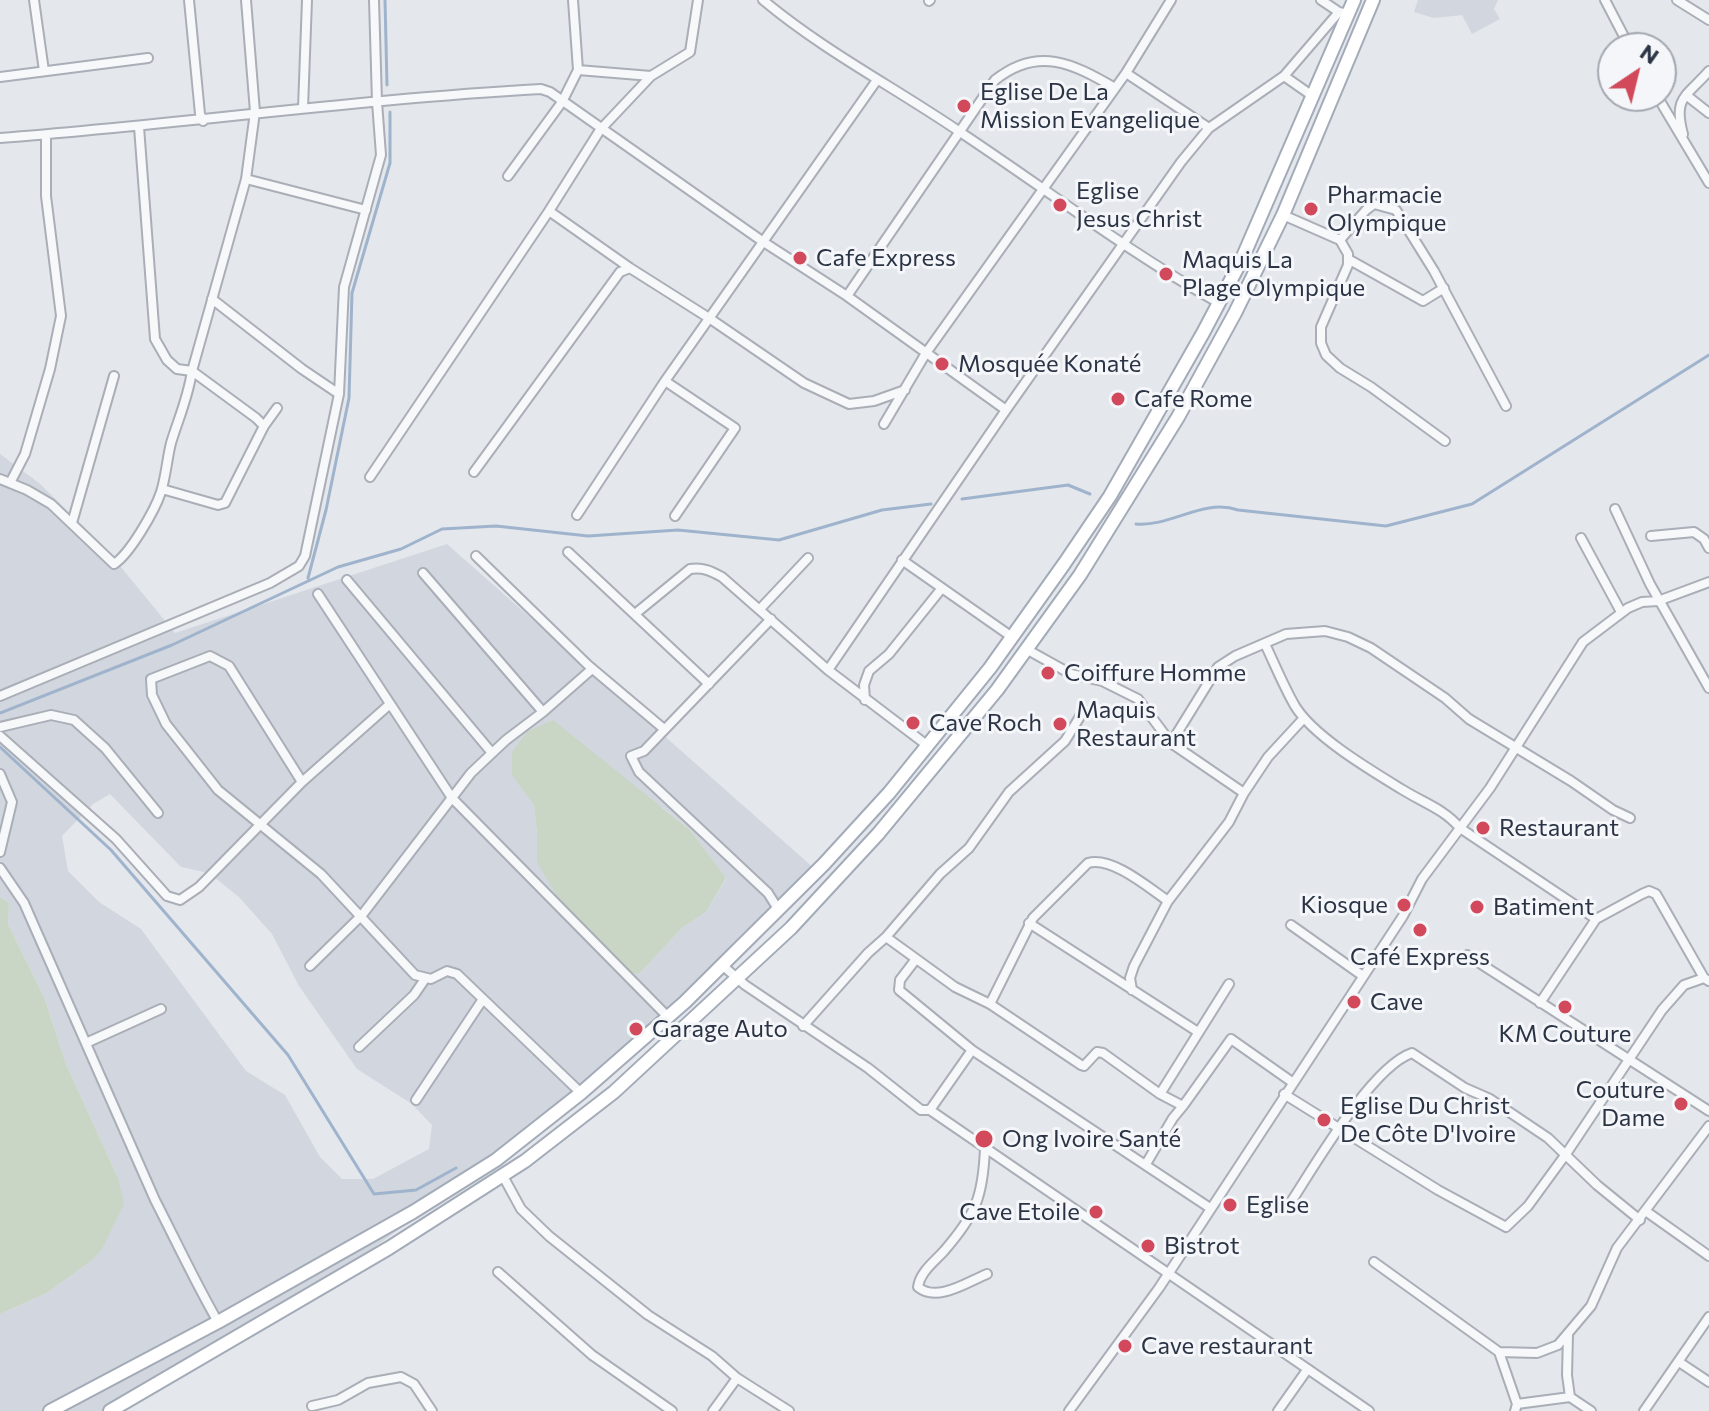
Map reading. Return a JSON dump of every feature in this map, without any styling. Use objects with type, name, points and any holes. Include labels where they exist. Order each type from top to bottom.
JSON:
[{"type":"main road","points":[[50,1411],[218,1322],[413,1212],[496,1160],[581,1093],[668,1017],[824,864],[928,746],[1012,637],[1110,496],[1242,259],[1314,97],[1344,13],[1354,0]]},
{"type":"main road","points":[[110,1411],[339,1278],[503,1176],[614,1092],[791,928],[878,834],[947,754],[1080,575],[1178,417],[1235,313],[1283,215],[1373,0]]},
{"type":"street","points":[[34,0],[44,71]]},
{"type":"street","points":[[189,0],[203,121]]},
{"type":"street","points":[[0,479],[28,485],[72,523],[107,560],[116,563],[137,537],[157,503],[246,179],[255,112],[246,0]]},
{"type":"street","points":[[303,108],[307,0]]},
{"type":"street","points":[[0,696],[270,583],[299,566],[305,556],[339,394],[344,287],[381,155],[374,0]]},
{"type":"street","points":[[508,176],[562,102],[578,70],[573,0]]},
{"type":"street","points":[[370,477],[600,130],[651,76],[690,52],[698,0]]},
{"type":"street","points":[[763,0],[798,29],[958,130],[1171,276],[1219,303]]},
{"type":"street","points":[[884,424],[926,353],[1126,73],[1171,0]]},
{"type":"street","points":[[828,670],[1006,410],[1209,128],[1284,76],[1344,13],[1321,0]]},
{"type":"street","points":[[1605,0],[1622,32]]},
{"type":"street","points":[[1677,0],[1709,20]]},
{"type":"street","points":[[0,77],[148,58]]},
{"type":"street","points":[[847,296],[958,130],[995,80],[1014,65],[1056,61],[1082,69],[1115,88]]},
{"type":"street","points":[[578,70],[651,76]]},
{"type":"street","points":[[1686,146],[1678,110],[1686,95],[1709,71]]},
{"type":"street","points":[[1126,73],[1209,128]]},
{"type":"street","points":[[1284,76],[1314,97]]},
{"type":"street","points":[[577,515],[665,381],[877,80]]},
{"type":"street","points":[[0,138],[203,121],[255,112],[541,89],[550,92],[600,130],[847,296],[1006,410]]},
{"type":"street","points":[[1686,95],[1709,113]]},
{"type":"street","points":[[1666,112],[1709,183]]},
{"type":"street","points":[[139,127],[155,339],[167,360],[177,369],[192,371],[264,426]]},
{"type":"street","points":[[10,483],[25,454],[50,369],[61,316],[46,196],[46,135]]},
{"type":"street","points":[[246,179],[366,210]]},
{"type":"street","points":[[1340,240],[1374,204],[1394,209],[1444,288],[1506,406]]},
{"type":"street","points":[[549,211],[804,383],[849,404],[874,401],[905,390]]},
{"type":"street","points":[[1283,215],[1340,240],[1348,259],[1345,277],[1321,327],[1321,343],[1326,355],[1445,441]]},
{"type":"street","points":[[1348,259],[1423,301],[1444,288]]},
{"type":"street","points":[[474,472],[620,272],[630,268]]},
{"type":"street","points":[[212,299],[339,394]]},
{"type":"street","points":[[72,523],[114,376]]},
{"type":"street","points":[[665,381],[735,428],[675,516]]},
{"type":"street","points":[[162,489],[218,505],[225,503],[264,426],[277,408]]},
{"type":"street","points":[[1615,509],[1658,601],[1709,687]]},
{"type":"street","points":[[1651,536],[1694,532],[1704,539],[1709,548]]},
{"type":"street","points":[[1581,538],[1621,612]]},
{"type":"street","points":[[568,552],[709,684]]},
{"type":"street","points":[[476,556],[592,669],[664,729]]},
{"type":"street","points":[[760,609],[808,558]]},
{"type":"street","points":[[902,560],[1012,637]]},
{"type":"street","points":[[635,614],[690,569],[700,568],[722,577],[828,670],[928,746]]},
{"type":"street","points":[[423,573],[543,712]]},
{"type":"street","points":[[347,580],[492,753]]},
{"type":"street","points":[[1069,1411],[1168,1274],[1403,916],[1422,879],[1517,749],[1583,642],[1621,612],[1642,602],[1658,601],[1709,582]]},
{"type":"street","points":[[865,700],[864,685],[869,671],[889,654],[942,588]]},
{"type":"street","points":[[318,594],[452,798],[668,1017]]},
{"type":"street","points":[[771,619],[644,751],[631,756],[639,772],[768,893],[778,909]]},
{"type":"street","points":[[1171,743],[1218,667],[1235,656],[1286,634],[1325,631],[1371,648],[1445,698],[1469,719],[1630,818]]},
{"type":"street","points":[[1265,644],[1296,707],[1330,741],[1403,790],[1443,811],[1460,828],[1596,919]]},
{"type":"street","points":[[1026,649],[1071,674],[1102,681],[1138,699],[1171,743],[1244,793]]},
{"type":"street","points":[[302,782],[229,666],[219,658],[210,656],[151,679],[152,695],[166,724],[218,790],[321,874],[415,975],[425,979],[452,972],[581,1093]]},
{"type":"street","points":[[310,966],[362,915],[471,773],[592,669]]},
{"type":"street","points":[[0,736],[116,839],[167,896],[180,900],[199,887],[302,782],[390,704]]},
{"type":"street","points":[[0,727],[51,715],[74,720],[105,748],[158,813]]},
{"type":"street","points":[[803,1026],[940,874],[969,848],[1009,792],[1065,741],[1081,715]]},
{"type":"street","points":[[1132,990],[1130,978],[1134,966],[1168,901],[1229,822],[1268,757],[1304,718]]},
{"type":"street","points":[[0,774],[12,802],[0,852]]},
{"type":"street","points":[[990,1004],[1029,923],[1088,863],[1110,864],[1168,901]]},
{"type":"street","points":[[0,868],[24,903],[155,1200],[218,1322]]},
{"type":"street","points":[[1284,1094],[1492,1222],[1506,1227],[1528,1206],[1566,1154],[1662,1010],[1684,985],[1706,979],[1656,894],[1649,891],[1596,919],[1540,1003]]},
{"type":"street","points":[[1029,923],[1198,1032]]},
{"type":"street","points":[[1291,925],[1363,976]]},
{"type":"street","points":[[886,937],[955,987],[990,1004],[1081,1065],[1088,1064],[1097,1052],[1103,1053],[1160,1094],[1183,1106]]},
{"type":"street","points":[[1467,955],[1709,1111]]},
{"type":"street","points":[[916,959],[900,980],[899,990],[972,1050],[1210,1208]]},
{"type":"street","points":[[722,965],[736,979],[868,1068],[921,1110],[930,1110],[1369,1411]]},
{"type":"street","points":[[359,1047],[414,995],[425,979]]},
{"type":"street","points":[[1160,1094],[1229,984]]},
{"type":"street","points":[[416,1100],[483,999]]},
{"type":"street","points":[[86,1043],[161,1009]]},
{"type":"street","points":[[1146,1164],[1173,1118],[1231,1039],[1292,1082]]},
{"type":"street","points":[[930,1110],[972,1050]]},
{"type":"street","points":[[1289,1205],[1340,1129],[1383,1073],[1412,1053],[1548,1138],[1597,1185],[1640,1220]]},
{"type":"street","points":[[1374,1262],[1499,1352],[1537,1353],[1558,1345],[1591,1306],[1617,1248],[1709,1126]]},
{"type":"street","points":[[985,1148],[981,1195],[952,1241],[919,1278],[918,1287],[924,1293],[940,1294],[987,1274]]},
{"type":"street","points":[[503,1176],[521,1209],[549,1236],[648,1315],[789,1411]]},
{"type":"street","points":[[1647,1212],[1706,1253],[1709,1240]]},
{"type":"street","points":[[498,1272],[592,1355],[672,1411]]},
{"type":"street","points":[[1644,1411],[1709,1317]]},
{"type":"street","points":[[1568,1334],[1570,1397]]},
{"type":"street","points":[[1499,1352],[1516,1407],[1570,1397],[1591,1411]]},
{"type":"street","points":[[1679,1362],[1709,1382]]},
{"type":"street","points":[[1278,1411],[1307,1370]]},
{"type":"street","points":[[312,1406],[338,1400],[368,1383],[401,1377],[414,1384],[432,1411]]},
{"type":"street","points":[[713,1411],[737,1378]]},
{"type":"shaded area","points":[[1418,0],[1498,0],[1494,9],[1500,19],[1472,34],[1462,15],[1434,18],[1414,12]]},
{"type":"shaded area","points":[[0,454],[39,483],[102,544],[175,633],[447,544],[815,869],[722,967],[497,1157],[360,1258],[105,1411],[0,1411],[0,1314],[47,1293],[91,1261],[118,1178],[66,1064],[44,997],[8,924],[9,903],[0,897]],"holes":[[[110,794],[181,867],[209,873],[239,897],[272,934],[299,986],[357,1069],[412,1104],[432,1125],[429,1149],[373,1179],[342,1179],[320,1157],[285,1095],[246,1071],[141,929],[99,902],[68,871],[62,836],[93,804]],[[534,805],[662,807],[690,830],[726,879],[706,912],[683,927],[639,974],[537,862]]]},
{"type":"green space","points":[[553,720],[690,830],[726,878],[706,912],[683,927],[639,974],[622,971],[562,905],[537,862],[534,805],[512,775],[512,752],[528,731]]},
{"type":"green space","points":[[0,897],[9,903],[8,924],[44,997],[66,1064],[118,1178],[124,1204],[102,1249],[91,1261],[47,1293],[0,1314]]},
{"type":"waterway","points":[[385,0],[387,85]]},
{"type":"waterway","points":[[308,578],[326,510],[349,398],[352,293],[390,163],[390,112]]},
{"type":"waterway","points":[[1136,524],[1149,524],[1200,510],[1225,507],[1386,526],[1472,504],[1709,355]]},
{"type":"waterway","points":[[962,499],[1068,485],[1090,494]]},
{"type":"waterway","points":[[0,713],[172,645],[338,567],[401,549],[442,529],[496,526],[588,536],[678,530],[779,540],[882,510],[931,504]]},
{"type":"waterway","points":[[0,747],[111,850],[288,1055],[374,1194],[416,1190],[456,1168]]},
{"type":"place","name":"Eglise De La Mission Evangelique","points":[[964,106]]},
{"type":"place","name":"Eglise Jesus Christ","points":[[1060,205]]},
{"type":"place","name":"Pharmacie Olympique","points":[[1311,209]]},
{"type":"place","name":"Cafe Express","points":[[800,258]]},
{"type":"place","name":"Maquis La Plage Olympique","points":[[1166,274]]},
{"type":"place","name":"Mosquée Konaté","points":[[942,364]]},
{"type":"place","name":"Cafe Rome","points":[[1118,399]]},
{"type":"place","name":"Coiffure Homme","points":[[1048,673]]},
{"type":"place","name":"Cave Roch","points":[[913,723]]},
{"type":"place","name":"Maquis Restaurant","points":[[1060,724]]},
{"type":"place","name":"Restaurant","points":[[1483,828]]},
{"type":"place","name":"Kiosque","points":[[1404,905]]},
{"type":"place","name":"Batiment","points":[[1477,907]]},
{"type":"place","name":"Café Express","points":[[1420,930]]},
{"type":"place","name":"Cave","points":[[1354,1002]]},
{"type":"place","name":"KM Couture","points":[[1565,1007]]},
{"type":"place","name":"Garage Auto","points":[[636,1029]]},
{"type":"place","name":"Couture Dame","points":[[1681,1104]]},
{"type":"place","name":"Eglise Du Christ De Côte D'Ivoire","points":[[1324,1120]]},
{"type":"place","name":"Ong Ivoire Santé","points":[[984,1139]]},
{"type":"place","name":"Eglise","points":[[1230,1205]]},
{"type":"place","name":"Cave Etoile","points":[[1096,1212]]},
{"type":"place","name":"Bistrot","points":[[1148,1246]]},
{"type":"place","name":"Cave restaurant","points":[[1125,1346]]}]
